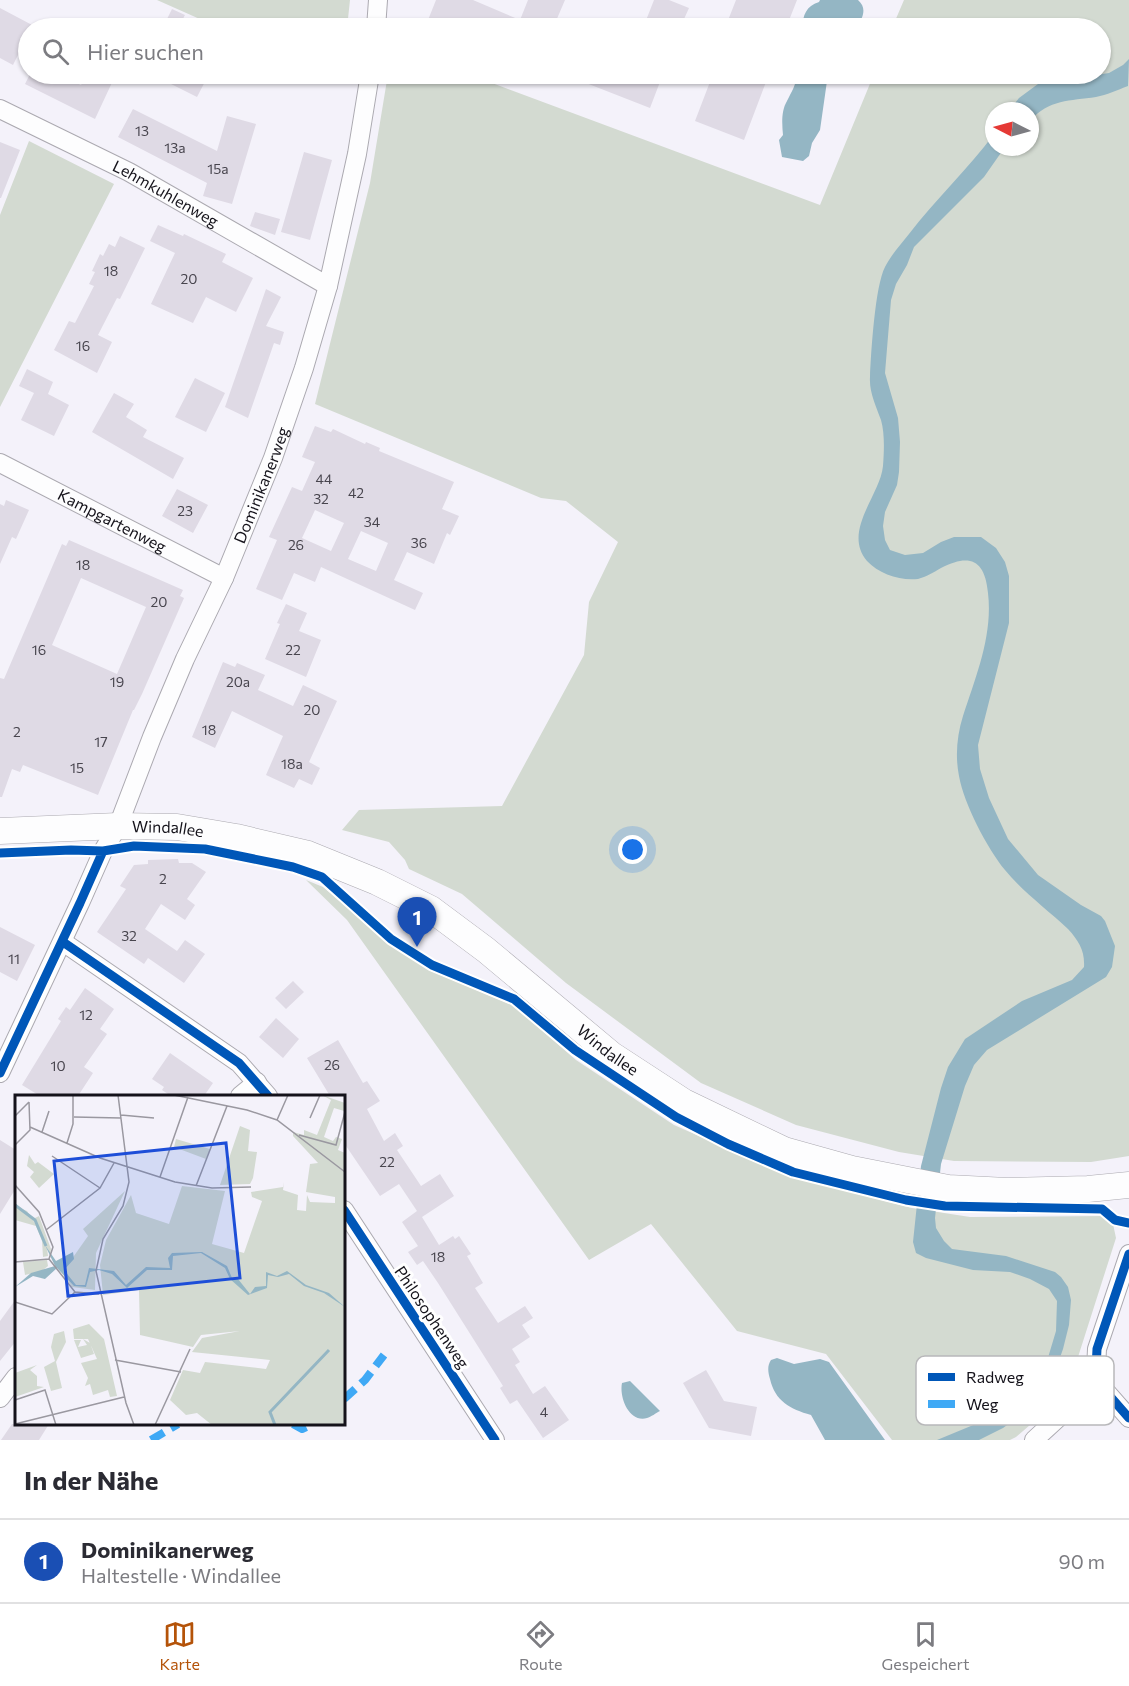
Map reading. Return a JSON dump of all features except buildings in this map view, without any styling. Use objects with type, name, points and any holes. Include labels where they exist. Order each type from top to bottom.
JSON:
[{"type":"main road","name":"Windallee","points":[[0,831],[118,826],[177,827],[236,837],[308,854],[377,882],[431,909],[486,950],[612,1055],[684,1102],[784,1150],[852,1169],[948,1188],[1007,1191],[1088,1189],[1129,1185]]},
{"type":"street","points":[[377,18],[378,0]]},
{"type":"street","name":"Dominikanerweg","points":[[0,1073],[63,942],[103,851],[118,826],[180,669],[224,578],[273,458],[304,368],[328,286],[357,154],[368,84]]},
{"type":"street","name":"Lehmkuhlenweg","points":[[0,109],[129,172],[328,286]]},
{"type":"street","name":"Kampgartenweg","points":[[0,463],[224,578]]},
{"type":"street","points":[[63,942],[239,1063],[267,1095]]},
{"type":"street","points":[[241,1095],[257,1082]]},
{"type":"street","name":"Philosophenweg","points":[[345,1212],[495,1440]]},
{"type":"street","points":[[1097,1356],[1129,1254]]},
{"type":"street","points":[[0,1398],[15,1378]]},
{"type":"street","points":[[1114,1401],[1129,1418]]},
{"type":"street","points":[[1034,1440],[1050,1425]]},
{"type":"shaded area","points":[[157,0],[350,0],[348,18],[198,18]]},
{"type":"shaded area","points":[[904,0],[1129,0],[1129,1156],[1091,1162],[954,1161],[899,1152],[796,1125],[701,1083],[566,983],[462,894],[409,869],[405,860],[389,842],[342,830],[359,810],[502,806],[584,655],[589,602],[618,542],[566,501],[541,498],[315,404],[370,183],[386,84],[495,84],[820,205],[870,84],[1111,84],[1111,18],[896,18]]},
{"type":"shaded area","points":[[29,141],[114,184],[0,407],[0,215]]},
{"type":"shaded area","points":[[306,880],[323,887],[386,940],[431,971],[514,1006],[576,1060],[674,1125],[792,1177],[912,1208],[970,1217],[1103,1216],[1113,1224],[1116,1238],[1078,1356],[916,1356],[916,1425],[1030,1425],[1010,1440],[892,1440],[826,1354],[737,1331],[651,1224],[589,1260],[347,920]]},
{"type":"water","points":[[820,0],[858,0],[863,7],[862,17],[803,18],[811,6]]},
{"type":"water","points":[[1129,59],[1128,86],[1100,96],[1052,105],[1039,113],[1039,102],[1016,102],[1038,84],[1111,84],[1111,72]]},
{"type":"water","points":[[827,84],[820,130],[812,143],[809,156],[803,161],[782,157],[779,140],[783,135],[782,122],[785,105],[795,85]]},
{"type":"water","points":[[985,145],[985,156],[999,156],[984,177],[914,247],[891,300],[885,373],[898,418],[900,442],[897,485],[885,512],[883,526],[885,540],[890,550],[905,555],[923,553],[954,537],[981,537],[996,548],[1005,562],[1009,576],[1009,623],[978,745],[980,769],[989,798],[1008,839],[1038,875],[1101,916],[1115,946],[1112,967],[1106,977],[987,1050],[974,1065],[965,1086],[941,1164],[936,1228],[952,1249],[1006,1256],[1055,1272],[1061,1277],[1068,1287],[1071,1300],[1069,1325],[1061,1356],[1048,1356],[1056,1331],[1057,1301],[1049,1289],[1010,1272],[973,1270],[926,1258],[916,1253],[913,1242],[921,1166],[948,1067],[965,1039],[1022,1001],[1072,980],[1084,967],[1082,951],[1072,933],[1020,886],[998,861],[977,825],[959,776],[958,738],[978,671],[988,624],[988,593],[983,573],[974,562],[960,561],[918,579],[897,578],[872,566],[860,550],[860,526],[883,466],[882,425],[870,383],[874,320],[879,289],[887,263]]},
{"type":"water","points":[[777,1358],[794,1364],[820,1359],[829,1362],[885,1440],[825,1440],[811,1415],[784,1403],[772,1387],[768,1369],[771,1360]]},
{"type":"water","points":[[630,1381],[660,1411],[641,1419],[630,1413],[621,1389],[622,1383]]},
{"type":"water","points":[[973,1425],[1007,1425],[979,1440],[937,1440]]},
{"type":"marked path","points":[[345,1398],[365,1380],[384,1355]]},
{"type":"marked path","points":[[151,1440],[176,1425]]},
{"type":"marked path","points":[[295,1425],[302,1429],[311,1425]]},
{"type":"cycle path","points":[[0,853],[103,851],[134,846],[205,849],[293,867],[322,877],[391,939],[432,965],[514,999],[575,1050],[676,1117],[728,1144],[793,1172],[906,1200],[945,1206],[1102,1209],[1115,1220],[1129,1223]]},
{"type":"cycle path","points":[[0,1073],[103,851]]},
{"type":"cycle path","points":[[63,942],[239,1063],[267,1095]]},
{"type":"cycle path","points":[[345,1212],[495,1440]]},
{"type":"cycle path","points":[[1097,1356],[1129,1254]]},
{"type":"cycle path","points":[[1114,1401],[1129,1418]]},
{"type":"place","name":"Dominikanerweg","points":[[417,947]]}]
